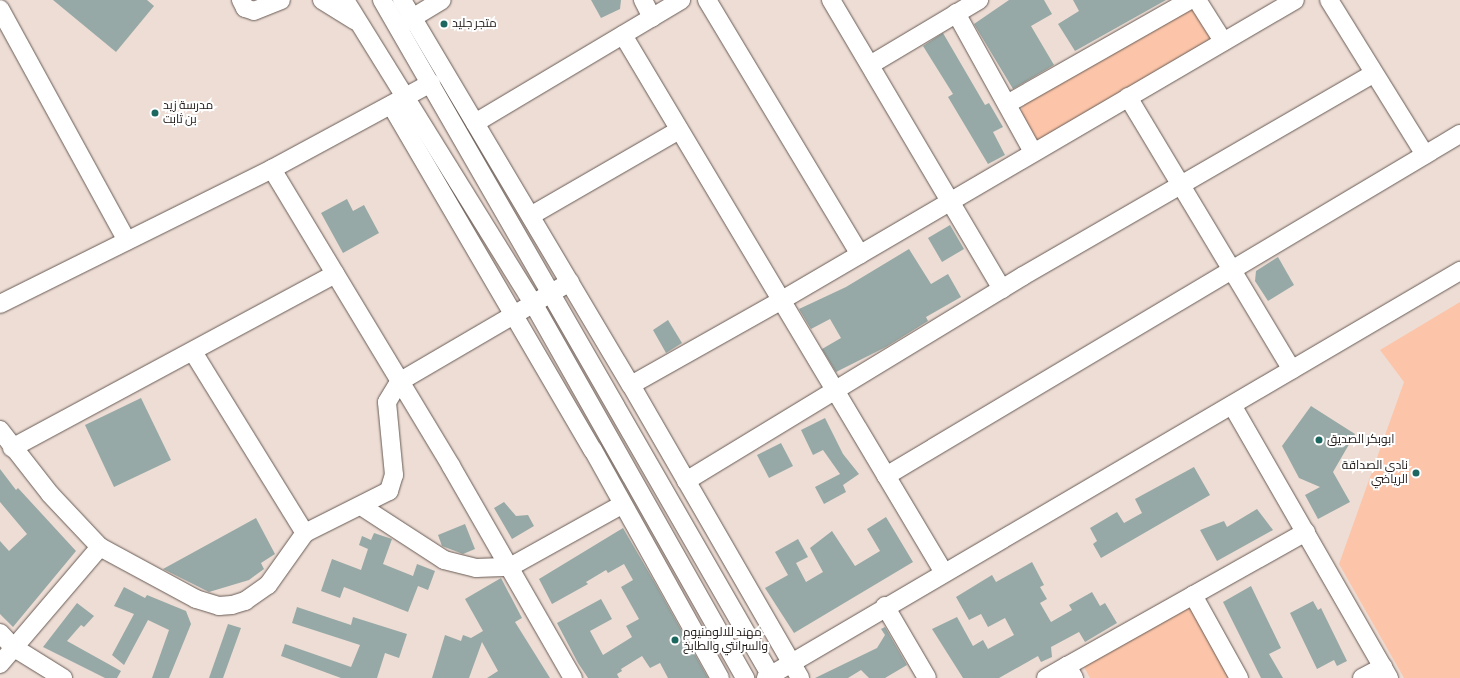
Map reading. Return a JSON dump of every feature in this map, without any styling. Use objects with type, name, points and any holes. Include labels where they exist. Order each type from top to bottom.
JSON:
[{"type":"street","points":[[241,0],[245,8],[254,11],[281,0]]},
{"type":"street","points":[[322,0],[361,25]]},
{"type":"street","points":[[345,0],[361,25],[399,101],[515,313],[720,678]]},
{"type":"street","points":[[382,0],[552,292],[770,677],[792,662],[943,571],[1232,405],[1460,271]]},
{"type":"street","points":[[402,0],[532,215],[800,678]]},
{"type":"street","points":[[398,27],[442,0]]},
{"type":"street","points":[[643,0],[652,18]]},
{"type":"street","points":[[475,123],[682,0]]},
{"type":"street","points":[[707,0],[860,255]]},
{"type":"street","points":[[831,0],[1002,289]]},
{"type":"street","points":[[870,65],[979,0]]},
{"type":"street","points":[[1006,104],[1190,0]]},
{"type":"street","points":[[1197,0],[1223,41]]},
{"type":"street","points":[[631,385],[860,255],[950,200],[1296,0]]},
{"type":"street","points":[[1329,0],[1373,74],[1425,155]]},
{"type":"street","points":[[0,9],[128,241]]},
{"type":"street","points":[[956,13],[1033,152]]},
{"type":"street","points":[[623,35],[943,571]]},
{"type":"street","points":[[686,481],[1002,289],[1181,187],[1373,74]]},
{"type":"street","points":[[0,304],[272,169],[431,84]]},
{"type":"street","points":[[1128,97],[1231,271],[1292,370]]},
{"type":"street","points":[[399,101],[533,303],[745,678]]},
{"type":"street","points":[[532,215],[679,130]]},
{"type":"street","points":[[886,476],[1460,134]]},
{"type":"street","points":[[272,169],[510,567],[573,678]]},
{"type":"street","points":[[12,448],[193,352],[335,274]]},
{"type":"street","points":[[0,430],[12,448],[100,547],[196,599],[219,606],[245,601],[268,585],[305,533],[381,497],[393,484],[394,460],[388,402],[400,382],[570,282]]},
{"type":"street","points":[[193,352],[305,533]]},
{"type":"street","points":[[1232,405],[1386,672],[1362,678]]},
{"type":"street","points":[[361,506],[444,560],[476,568],[510,567],[623,504]]},
{"type":"street","points":[[1046,678],[1071,672],[1193,595],[1306,532]]},
{"type":"street","points":[[0,664],[100,547]]},
{"type":"street","points":[[1193,595],[1239,678]]},
{"type":"street","points":[[885,606],[927,678]]},
{"type":"street","points":[[0,633],[13,647],[63,678]]},
{"type":"shaded area","points":[[1191,4],[1212,38],[1203,47],[1045,139],[1036,139],[1021,112],[1024,102]]},
{"type":"shaded area","name":"نادي الصداقة الرياضي","points":[[1460,302],[1460,678],[1404,678],[1339,564],[1404,382],[1380,350]]},
{"type":"shaded area","points":[[1191,604],[1232,678],[1090,678],[1083,665]]},
{"type":"building","points":[[53,0],[147,0],[154,6],[116,52]]},
{"type":"building","points":[[591,0],[621,0],[620,9],[601,18]]},
{"type":"building","points":[[1009,0],[1044,0],[1052,14],[1031,26],[1054,65],[1013,89],[974,24]]},
{"type":"building","points":[[1073,0],[1166,0],[1075,51],[1058,24],[1079,11]]},
{"type":"building","points":[[943,33],[985,105],[989,103],[1003,127],[993,132],[1005,155],[988,164],[948,97],[953,94],[923,46]]},
{"type":"building","points":[[347,199],[353,211],[364,205],[379,233],[343,253],[321,213]]},
{"type":"building","points":[[950,225],[964,249],[942,262],[928,238]]},
{"type":"building","points":[[909,249],[931,284],[948,274],[961,297],[926,317],[928,321],[886,347],[836,372],[822,349],[841,338],[830,319],[811,329],[799,309],[846,287]]},
{"type":"building","points":[[1278,257],[1294,285],[1268,301],[1255,281],[1256,271]]},
{"type":"building","points":[[668,320],[682,343],[666,353],[653,330]]},
{"type":"building","points":[[141,398],[171,460],[114,487],[85,425]]},
{"type":"building","name":"ابوبكر الصديق","points":[[1311,406],[1355,434],[1333,472],[1350,502],[1318,519],[1305,495],[1320,487],[1299,478],[1282,446]]},
{"type":"building","points":[[825,418],[843,454],[859,474],[843,485],[846,492],[824,504],[815,487],[840,474],[823,450],[813,455],[801,430]]},
{"type":"building","points":[[781,443],[793,466],[769,478],[757,455]]},
{"type":"building","points":[[1194,467],[1210,495],[1101,558],[1093,544],[1097,541],[1090,528],[1117,512],[1124,523],[1142,513],[1135,499]]},
{"type":"building","points":[[0,469],[16,490],[18,488],[76,551],[13,627],[0,614],[0,541],[9,551],[27,534],[0,502]]},
{"type":"building","points":[[504,502],[516,516],[528,515],[534,526],[512,539],[494,508]]},
{"type":"building","points":[[1257,509],[1273,530],[1217,561],[1200,530],[1224,521],[1227,527]]},
{"type":"building","points":[[886,517],[913,562],[794,633],[765,588],[788,575],[775,552],[798,539],[808,557],[796,563],[806,582],[823,572],[810,548],[832,531],[855,566],[880,551],[867,529]]},
{"type":"building","points":[[256,518],[275,554],[261,563],[264,569],[249,580],[209,592],[163,569]]},
{"type":"building","points":[[465,524],[475,549],[463,554],[442,546],[438,535]]},
{"type":"building","points":[[623,528],[708,678],[668,678],[660,663],[650,668],[642,656],[621,669],[622,671],[617,674],[619,678],[588,678],[578,663],[557,623],[601,599],[612,619],[590,631],[603,655],[632,637],[626,626],[639,619],[621,587],[633,580],[624,564],[608,573],[606,570],[586,582],[588,584],[552,604],[539,579]]},
{"type":"building","points":[[374,533],[392,539],[383,564],[413,576],[417,564],[435,571],[428,590],[418,586],[408,612],[344,587],[340,598],[321,591],[332,559],[361,570],[368,549],[359,545],[362,536],[371,540]]},
{"type":"building","points":[[1032,562],[1044,585],[1040,587],[1047,599],[1040,603],[1051,622],[1072,610],[1069,605],[1092,592],[1100,606],[1105,603],[1117,623],[1085,642],[1079,632],[1051,647],[1052,657],[1041,662],[1038,656],[999,678],[963,678],[932,629],[957,617],[973,646],[983,640],[988,649],[1014,635],[1005,618],[988,627],[981,614],[969,620],[956,597],[992,575],[996,582]]},
{"type":"building","points":[[501,578],[522,618],[515,622],[550,678],[487,678],[498,671],[482,642],[469,678],[432,678],[445,635],[461,641],[463,635],[471,638],[483,631],[465,599]]},
{"type":"building","points":[[1251,586],[1281,648],[1269,654],[1283,678],[1261,678],[1223,602]]},
{"type":"building","points":[[124,587],[145,598],[147,595],[186,611],[191,624],[169,678],[152,678],[169,630],[148,620],[124,665],[112,655],[134,614],[114,606]]},
{"type":"building","points":[[1313,601],[1318,610],[1321,608],[1347,661],[1337,666],[1334,660],[1317,669],[1290,613]]},
{"type":"building","points":[[77,603],[94,616],[84,627],[81,625],[67,641],[121,671],[117,678],[105,678],[43,647]]},
{"type":"building","points":[[297,607],[351,625],[353,617],[407,634],[399,658],[385,653],[377,678],[341,678],[281,656],[285,644],[351,667],[360,645],[292,623]]},
{"type":"building","points":[[228,624],[241,628],[223,678],[209,678]]},
{"type":"building","points":[[885,627],[907,665],[885,678],[869,678],[861,670],[848,678],[815,678],[877,648],[885,635],[881,629]]},
{"type":"place","name":"متجر جليد","points":[[444,24]]},
{"type":"place","name":"مدرسة زيد بن ثابت","points":[[155,113]]},
{"type":"place","name":"ابوبكر الصديق","points":[[1319,440]]},
{"type":"place","name":"نادي الصداقة الرياضي","points":[[1416,473]]},
{"type":"place","name":"مهند للالومنيوم والسرانتي والطابخ","points":[[675,640]]}]
